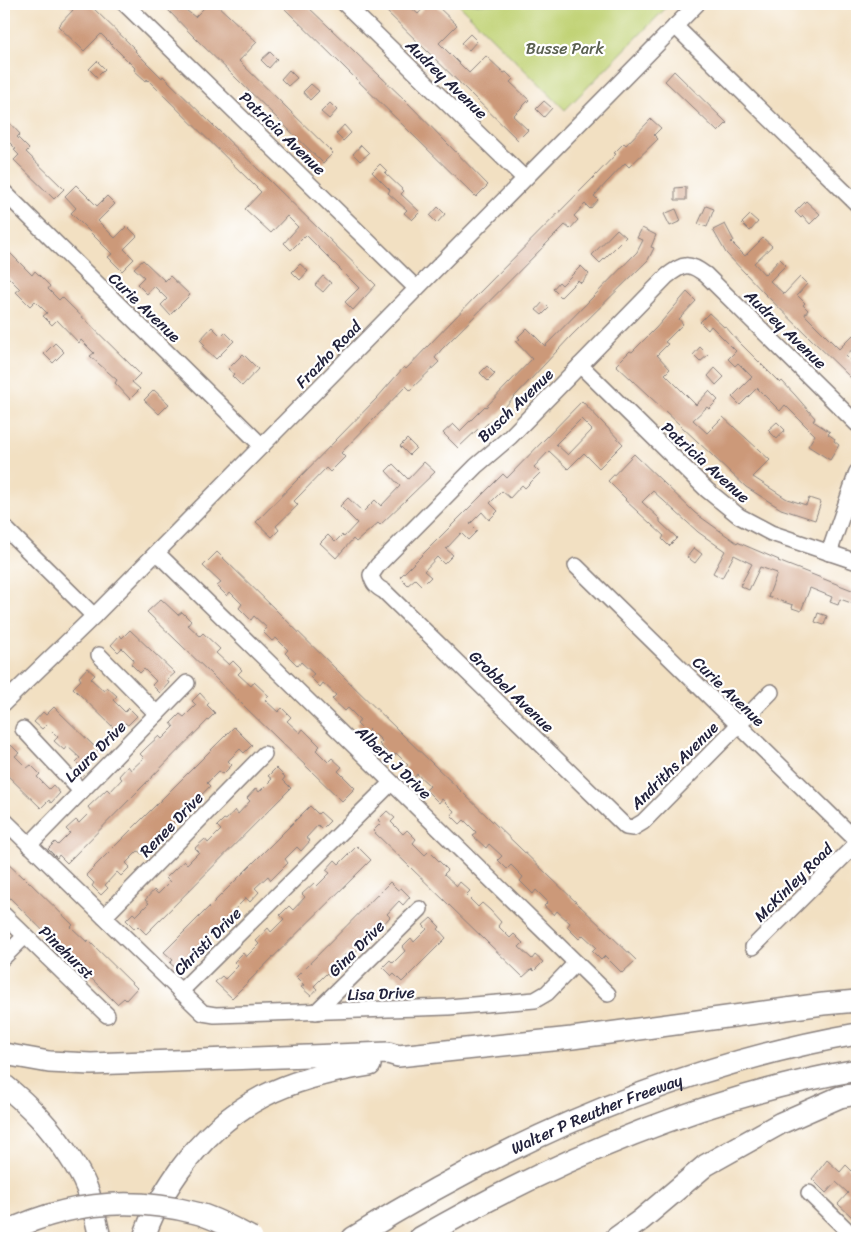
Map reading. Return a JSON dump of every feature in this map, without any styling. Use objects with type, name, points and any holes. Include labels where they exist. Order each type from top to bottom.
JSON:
[{"type":"highway","points":[[4,1054],[49,1062],[91,1064],[388,1053],[398,1056],[572,1038],[787,1008],[857,1001]]},
{"type":"highway","name":"Walter P Reuther Freeway","points":[[353,1238],[414,1200],[479,1164],[590,1113],[707,1071],[791,1048],[857,1034]]},
{"type":"highway","points":[[144,1238],[168,1187],[195,1149],[217,1128],[248,1104],[284,1086],[308,1077],[388,1062],[398,1056]]},
{"type":"highway","name":"Walter P Reuther Freeway","points":[[420,1238],[506,1190],[590,1151],[743,1096],[857,1070]]},
{"type":"highway","points":[[4,1085],[40,1117],[53,1132],[73,1163],[86,1186],[100,1238]]},
{"type":"highway","points":[[616,1238],[641,1220],[706,1165],[781,1122],[840,1098],[857,1094]]},
{"type":"highway","points":[[4,1233],[29,1221],[72,1209],[94,1205],[132,1203],[197,1214],[226,1225],[252,1238]]},
{"type":"highway","points":[[630,1238],[641,1220]]},
{"type":"street","name":"Patricia Avenue","points":[[125,4],[416,288]]},
{"type":"street","name":"Audrey Avenue","points":[[345,4],[524,178]]},
{"type":"street","name":"Frazho Road","points":[[4,703],[157,553],[697,4]]},
{"type":"street","points":[[675,26],[857,204]]},
{"type":"street","name":"Curie Avenue","points":[[4,192],[262,446]]},
{"type":"street","name":"Audrey Avenue","points":[[687,265],[695,267],[706,275],[857,424]]},
{"type":"street","name":"Busch Avenue","points":[[371,576],[378,565],[476,466],[510,436],[667,276],[678,267],[687,265]]},
{"type":"street","name":"Patricia Avenue","points":[[580,365],[723,504],[739,516],[761,528],[857,562]]},
{"type":"street","points":[[829,553],[857,472]]},
{"type":"street","points":[[4,527],[94,616]]},
{"type":"street","name":"Albert J Drive","points":[[157,553],[608,994]]},
{"type":"street","name":"Curie Avenue","points":[[576,566],[857,842]]},
{"type":"street","name":"Grobbel Avenue","points":[[371,576],[378,588],[384,591],[626,827],[633,828]]},
{"type":"street","points":[[99,654],[157,714]]},
{"type":"street","name":"Laura Drive","points":[[29,845],[188,683]]},
{"type":"street","name":"Andriths Avenue","points":[[633,828],[644,822],[771,692]]},
{"type":"street","points":[[23,729],[81,791]]},
{"type":"street","name":"Renee Drive","points":[[104,917],[264,754]]},
{"type":"street","name":"Christi Drive","points":[[4,820],[180,992],[391,783]]},
{"type":"street","name":"McKinley Road","points":[[753,947],[857,842]]},
{"type":"street","name":"Gina Drive","points":[[316,1012],[420,909]]},
{"type":"street","name":"Pinehurst","points":[[4,915],[106,1015]]},
{"type":"street","points":[[4,958],[25,936]]},
{"type":"street","name":"Lisa Drive","points":[[180,992],[203,1013],[215,1016],[448,1008],[535,1000],[547,993],[576,963]]},
{"type":"street","points":[[809,1193],[855,1238]]},
{"type":"street","points":[[4,1226],[14,1238]]},
{"type":"green space","name":"Busse Park","points":[[458,4],[670,4],[565,110]]},
{"type":"building","points":[[67,4],[89,4],[162,78],[163,76],[376,285],[353,310],[345,302],[359,288],[306,235],[291,250],[284,243],[298,227],[287,216],[271,233],[245,209],[261,192],[147,79],[146,81],[134,70],[135,68],[101,34],[84,51],[58,26],[73,10]]},
{"type":"building","points":[[164,4],[178,4],[195,17],[208,4],[216,4],[257,42],[239,61],[333,153],[323,163],[194,37]]},
{"type":"building","points":[[280,4],[305,4],[405,100],[488,185],[476,197]]},
{"type":"building","points":[[379,4],[407,4],[418,14],[427,4],[435,4],[457,25],[439,43],[469,73],[486,56],[504,73],[506,72],[513,79],[510,82],[529,100],[513,116],[528,130],[518,140]]},
{"type":"building","points":[[470,34],[477,41],[469,50],[461,43]]},
{"type":"building","points":[[270,52],[277,59],[269,68],[261,60]]},
{"type":"building","points":[[97,61],[105,69],[97,77],[89,69]]},
{"type":"building","points":[[289,70],[297,78],[288,86],[281,79]]},
{"type":"building","points":[[674,71],[727,123],[718,132],[665,81]]},
{"type":"building","points":[[311,84],[319,91],[310,100],[303,92]]},
{"type":"building","points":[[544,101],[552,108],[544,117],[536,109]]},
{"type":"building","points":[[330,103],[337,110],[329,119],[321,112]]},
{"type":"building","points":[[4,117],[20,134],[17,137],[29,149],[26,152],[64,189],[54,199],[14,160],[19,155],[14,150],[16,149],[4,137]]},
{"type":"building","points":[[651,119],[661,128],[654,135],[658,139],[629,167],[625,163],[594,196],[598,200],[590,209],[585,204],[574,216],[578,220],[570,229],[565,225],[441,350],[435,358],[439,362],[410,390],[406,386],[341,453],[345,457],[330,472],[326,468],[294,501],[298,505],[276,526],[279,530],[272,537],[256,522],[377,398],[404,367],[406,369],[596,175],[616,154],[614,153],[624,143],[626,145]]},
{"type":"building","points":[[344,125],[351,133],[343,141],[336,134]]},
{"type":"building","points":[[361,145],[369,153],[360,161],[353,154]]},
{"type":"building","points":[[380,164],[387,171],[385,173],[404,191],[401,194],[420,212],[412,220],[404,213],[407,210],[388,193],[390,190],[372,172]]},
{"type":"building","points":[[76,185],[97,206],[107,196],[115,204],[98,221],[115,238],[127,226],[137,236],[124,249],[134,259],[122,271],[108,257],[112,254],[71,213],[76,208],[65,196]]},
{"type":"building","points":[[686,187],[686,200],[675,200],[675,188]]},
{"type":"building","points":[[806,201],[820,214],[810,224],[803,216],[801,218],[795,212]]},
{"type":"building","points":[[706,206],[714,209],[707,227],[698,224]]},
{"type":"building","points":[[438,207],[445,214],[437,223],[430,216]]},
{"type":"building","points":[[676,209],[681,221],[670,226],[664,214]]},
{"type":"building","points":[[750,215],[758,222],[750,231],[742,223]]},
{"type":"building","points":[[725,224],[734,241],[731,242],[745,256],[763,238],[772,246],[754,263],[765,275],[780,259],[786,265],[770,281],[784,294],[800,277],[807,284],[797,295],[805,303],[803,305],[808,310],[805,314],[839,349],[853,335],[857,338],[857,344],[846,356],[857,367],[857,376],[853,380],[726,253],[713,230]]},
{"type":"building","points":[[642,228],[656,235],[651,247],[654,248],[648,260],[571,336],[489,424],[481,430],[479,428],[458,448],[443,433],[453,424],[460,431],[532,359],[516,342],[520,339],[518,337],[527,328],[545,346],[637,252],[643,240],[637,238]]},
{"type":"building","points":[[617,229],[626,237],[600,263],[592,255]]},
{"type":"building","points":[[4,247],[32,275],[35,271],[50,286],[48,289],[59,300],[62,297],[140,374],[132,382],[140,389],[130,399],[115,383],[117,380],[90,356],[94,353],[81,340],[79,343],[57,320],[52,325],[43,316],[47,313],[35,301],[30,306],[16,292],[20,289],[4,273]]},
{"type":"building","points":[[143,260],[165,281],[170,276],[190,295],[170,315],[161,305],[167,299],[154,286],[147,294],[137,284],[144,277],[134,268]]},
{"type":"building","points":[[300,264],[308,271],[300,280],[292,272]]},
{"type":"building","points":[[581,266],[589,274],[581,283],[578,280],[561,297],[553,289],[559,282],[562,285]]},
{"type":"building","points":[[323,276],[331,283],[323,292],[315,285]]},
{"type":"building","points":[[687,292],[696,301],[679,319],[683,324],[665,342],[668,344],[657,355],[670,369],[665,374],[696,405],[709,391],[718,400],[693,420],[707,433],[723,417],[770,460],[753,477],[787,499],[806,505],[809,498],[821,502],[815,520],[781,509],[746,487],[616,365],[656,328]]},
{"type":"building","points":[[543,302],[549,308],[542,315],[536,310]]},
{"type":"building","points":[[709,313],[725,326],[780,383],[782,381],[815,418],[813,421],[830,432],[828,434],[839,445],[830,460],[808,446],[815,435],[785,405],[780,411],[757,388],[740,405],[732,397],[752,377],[738,363],[735,366],[728,359],[736,351],[711,326],[708,330],[700,322]]},
{"type":"building","points":[[212,327],[221,336],[225,332],[234,341],[216,359],[203,347],[205,345],[200,340]]},
{"type":"building","points":[[55,343],[64,352],[53,363],[44,354]]},
{"type":"building","points":[[700,347],[708,355],[700,362],[693,355]]},
{"type":"building","points":[[243,354],[258,369],[242,386],[228,369]]},
{"type":"building","points":[[487,366],[495,374],[488,381],[480,373]]},
{"type":"building","points":[[715,368],[724,377],[716,385],[708,376]]},
{"type":"building","points":[[154,390],[169,404],[159,414],[144,400]]},
{"type":"building","points":[[582,401],[623,444],[599,468],[584,453],[568,469],[549,451],[534,467],[540,473],[525,488],[522,485],[510,498],[502,491],[490,503],[498,511],[489,520],[482,512],[470,524],[477,531],[468,540],[461,533],[446,549],[453,555],[444,564],[437,557],[424,571],[431,577],[422,586],[415,579],[408,585],[400,577],[503,474],[507,478]],"holes":[[[581,419],[592,430],[568,455],[556,444]]]},
{"type":"building","points":[[777,422],[785,430],[777,439],[768,430]]},
{"type":"building","points":[[407,439],[416,448],[409,455],[400,446]]},
{"type":"building","points":[[634,454],[695,513],[737,543],[857,592],[857,605],[840,599],[838,605],[830,602],[832,597],[810,588],[801,611],[792,608],[793,605],[768,597],[777,573],[760,567],[749,590],[740,586],[752,564],[734,555],[722,578],[713,573],[725,551],[698,532],[653,491],[642,502],[677,538],[669,546],[662,539],[664,536],[625,500],[608,481]]},
{"type":"building","points":[[424,462],[435,472],[380,525],[378,523],[356,542],[353,539],[336,558],[320,543],[328,535],[335,542],[342,535],[344,537],[357,523],[340,506],[348,498],[363,512],[375,500],[381,506],[400,486],[386,471],[393,464],[408,479]]},
{"type":"building","points":[[694,548],[702,554],[695,563],[687,557]]},
{"type":"building","points":[[217,552],[636,960],[622,973],[605,956],[601,960],[592,951],[596,947],[583,935],[579,939],[567,927],[570,923],[557,911],[554,915],[544,906],[548,902],[536,890],[533,894],[520,881],[523,877],[511,865],[507,869],[498,860],[502,856],[489,844],[486,848],[473,836],[476,832],[464,820],[460,824],[451,815],[454,811],[442,799],[439,803],[426,790],[430,786],[417,774],[414,778],[404,769],[408,765],[396,753],[392,757],[379,744],[382,741],[370,729],[366,733],[357,724],[360,720],[348,708],[345,711],[332,699],[336,695],[323,683],[320,687],[310,677],[314,674],[301,662],[298,666],[285,653],[288,650],[276,638],[272,641],[263,632],[267,628],[254,616],[251,620],[239,608],[242,604],[230,592],[227,596],[217,586],[221,583],[203,566]]},
{"type":"building","points":[[161,599],[178,615],[182,612],[191,621],[188,625],[200,636],[203,633],[220,649],[216,653],[229,665],[233,661],[242,670],[238,674],[251,686],[254,682],[269,696],[265,700],[278,712],[282,708],[291,717],[287,721],[300,733],[303,729],[320,746],[316,750],[328,762],[332,758],[342,767],[338,771],[355,788],[342,801],[147,612]]},
{"type":"building","points":[[818,613],[827,616],[824,625],[815,622]]},
{"type":"building","points":[[130,630],[175,673],[167,680],[169,683],[160,693],[152,685],[156,681],[144,669],[140,673],[131,664],[134,660],[122,648],[118,652],[111,645],[120,635],[122,638]]},
{"type":"building","points":[[87,668],[95,675],[91,679],[104,691],[107,687],[117,696],[113,700],[125,712],[129,708],[137,716],[128,725],[125,723],[117,731],[73,688],[81,680],[79,677]]},
{"type":"building","points":[[200,693],[209,703],[207,705],[215,713],[67,863],[59,855],[57,858],[48,849],[55,842],[58,845],[70,833],[66,829],[76,820],[79,823],[91,811],[88,807],[107,789],[110,792],[122,779],[119,776],[128,766],[131,770],[144,758],[140,754],[159,736],[162,739],[174,727],[171,723],[180,714],[184,717],[196,705],[192,701]]},
{"type":"building","points":[[54,707],[98,750],[90,758],[93,760],[84,770],[76,762],[80,758],[67,746],[64,750],[54,741],[58,737],[46,725],[42,729],[34,722],[43,712],[46,715]]},
{"type":"building","points":[[234,727],[252,745],[244,753],[240,749],[228,761],[232,765],[223,774],[219,771],[207,783],[210,786],[193,804],[189,800],[177,812],[181,816],[171,825],[168,822],[156,834],[159,837],[142,854],[138,851],[126,863],[130,867],[121,876],[117,872],[105,885],[108,888],[101,895],[92,886],[94,883],[86,875]]},
{"type":"building","points":[[11,745],[19,753],[15,756],[27,768],[31,765],[40,774],[37,777],[49,789],[53,785],[60,793],[51,803],[49,800],[41,808],[4,772],[4,752]]},
{"type":"building","points":[[276,768],[285,777],[283,780],[291,788],[146,934],[138,926],[135,929],[126,920],[133,913],[136,916],[149,903],[145,900],[154,890],[158,894],[170,882],[166,878],[184,861],[187,864],[199,852],[195,848],[205,839],[208,843],[221,830],[217,826],[224,819],[226,820],[235,810],[238,814],[250,801],[247,798],[256,788],[259,792],[272,779],[268,776]]},
{"type":"building","points":[[310,806],[318,814],[320,812],[330,821],[322,829],[318,825],[306,838],[310,841],[301,851],[297,847],[285,859],[288,863],[271,880],[268,876],[255,888],[259,892],[250,902],[246,898],[234,910],[237,913],[220,931],[217,927],[204,940],[208,943],[199,953],[195,949],[183,961],[186,964],[179,971],[170,963],[173,960],[164,952]]},
{"type":"building","points":[[387,811],[395,818],[391,822],[403,834],[407,830],[416,839],[413,843],[425,855],[429,851],[448,870],[444,874],[457,886],[460,882],[470,891],[466,895],[478,907],[482,903],[501,922],[498,926],[510,938],[514,934],[523,943],[519,947],[532,959],[535,955],[543,962],[534,971],[532,969],[523,977],[373,831],[381,823],[378,820]]},
{"type":"building","points":[[357,846],[371,860],[232,998],[215,982],[222,976],[225,979],[238,966],[234,962],[243,953],[246,957],[259,944],[256,941],[268,928],[271,932],[284,919],[280,915],[289,906],[293,910],[305,897],[302,894],[314,883],[317,886],[330,873],[326,870],[335,860],[339,864]]},
{"type":"building","points":[[4,860],[73,925],[71,927],[87,942],[88,940],[137,988],[126,1000],[124,998],[117,1004],[4,892]]},
{"type":"building","points":[[390,882],[398,890],[401,888],[410,897],[403,905],[399,901],[387,914],[390,917],[381,927],[377,923],[365,935],[368,938],[352,956],[348,952],[336,964],[339,968],[330,977],[327,973],[314,986],[317,989],[311,996],[301,987],[304,985],[296,977]]},
{"type":"building","points":[[431,918],[440,927],[438,929],[446,938],[402,982],[383,967],[390,960],[393,963],[405,951],[402,947],[411,938],[414,942],[427,929],[423,925]]},
{"type":"building","points":[[827,1160],[840,1172],[846,1165],[857,1176],[857,1211],[852,1217],[838,1204],[848,1193],[836,1182],[826,1193],[812,1179]]}]
